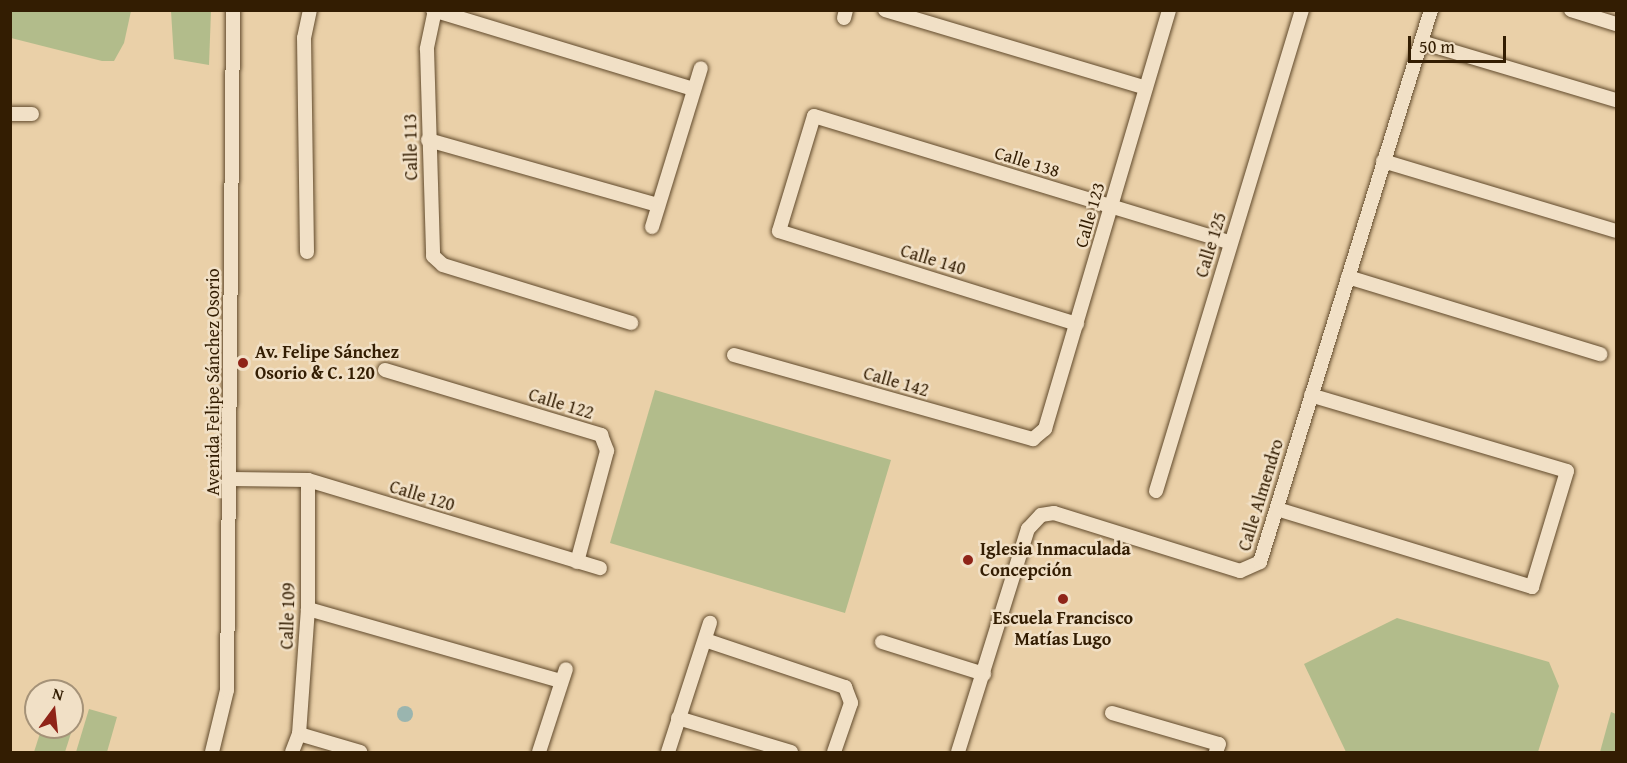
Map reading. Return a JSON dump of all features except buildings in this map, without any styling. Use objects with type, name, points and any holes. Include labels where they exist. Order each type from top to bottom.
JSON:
[{"type":"street","name":"Avenida Felipe Sánchez Osorio","points":[[212,753],[227,690],[231,479],[233,10]]},
{"type":"street","points":[[307,252],[304,38],[310,10]]},
{"type":"street","points":[[885,10],[1146,88]]},
{"type":"street","name":"Calle 123","points":[[1045,429],[1169,10]]},
{"type":"street","name":"Calle 125","points":[[1156,491],[1302,10]]},
{"type":"street","name":"Calle Almendro","points":[[958,753],[1028,529],[1041,515],[1054,513],[1240,571],[1260,562],[1431,10]]},
{"type":"street","points":[[1571,10],[1617,24]]},
{"type":"street","points":[[434,11],[693,89]]},
{"type":"street","name":"Calle 113","points":[[434,11],[427,49],[433,256],[456,269],[631,323]]},
{"type":"street","points":[[1421,42],[1617,100]]},
{"type":"street","points":[[652,227],[701,68]]},
{"type":"street","points":[[10,114],[32,114]]},
{"type":"street","name":"Calle 138","points":[[779,231],[814,116],[1230,242]]},
{"type":"street","points":[[428,140],[658,205]]},
{"type":"street","points":[[1383,161],[1617,231]]},
{"type":"street","name":"Calle 140","points":[[779,231],[1077,324]]},
{"type":"street","points":[[1348,277],[1600,354]]},
{"type":"street","name":"Calle 142","points":[[734,355],[1033,439],[1045,429]]},
{"type":"street","name":"Calle 122","points":[[386,370],[602,435],[607,451],[578,562]]},
{"type":"street","points":[[1277,509],[1532,587],[1567,471],[1311,395]]},
{"type":"street","name":"Calle 120","points":[[231,479],[308,480],[600,568]]},
{"type":"street","name":"Calle 109","points":[[292,753],[299,734],[308,609],[308,480]]},
{"type":"street","points":[[308,609],[563,675],[539,753]]},
{"type":"street","points":[[668,753],[710,623]]},
{"type":"street","points":[[705,640],[845,687],[851,703],[834,753]]},
{"type":"street","points":[[882,642],[984,674]]},
{"type":"street","points":[[1112,713],[1217,748]]},
{"type":"street","points":[[678,718],[791,753]]},
{"type":"street","points":[[299,734],[360,753]]},
{"type":"green space","points":[[10,11],[131,11],[124,43],[114,61],[102,61],[11,38]]},
{"type":"green space","points":[[171,11],[211,11],[209,65],[174,59]]},
{"type":"green space","points":[[655,390],[891,460],[845,613],[610,543]]},
{"type":"green space","points":[[1397,618],[1549,662],[1559,686],[1538,752],[1346,752],[1304,664]]},
{"type":"green space","points":[[89,709],[117,717],[107,752],[76,752],[80,739],[84,739],[84,726]]},
{"type":"green space","points":[[1611,712],[1616,714],[1616,752],[1600,752]]},
{"type":"green space","points":[[38,739],[69,739],[65,752],[34,752]]},
{"type":"water","points":[[402,706],[408,706],[413,714],[411,720],[402,722],[397,717],[397,711]]},
{"type":"place","name":"Av. Felipe Sánchez Osorio & C. 120","points":[[243,363]]},
{"type":"place","name":"Iglesia Inmaculada Concepción","points":[[968,560]]},
{"type":"place","name":"Escuela Francisco Matías Lugo","points":[[1063,599]]}]
